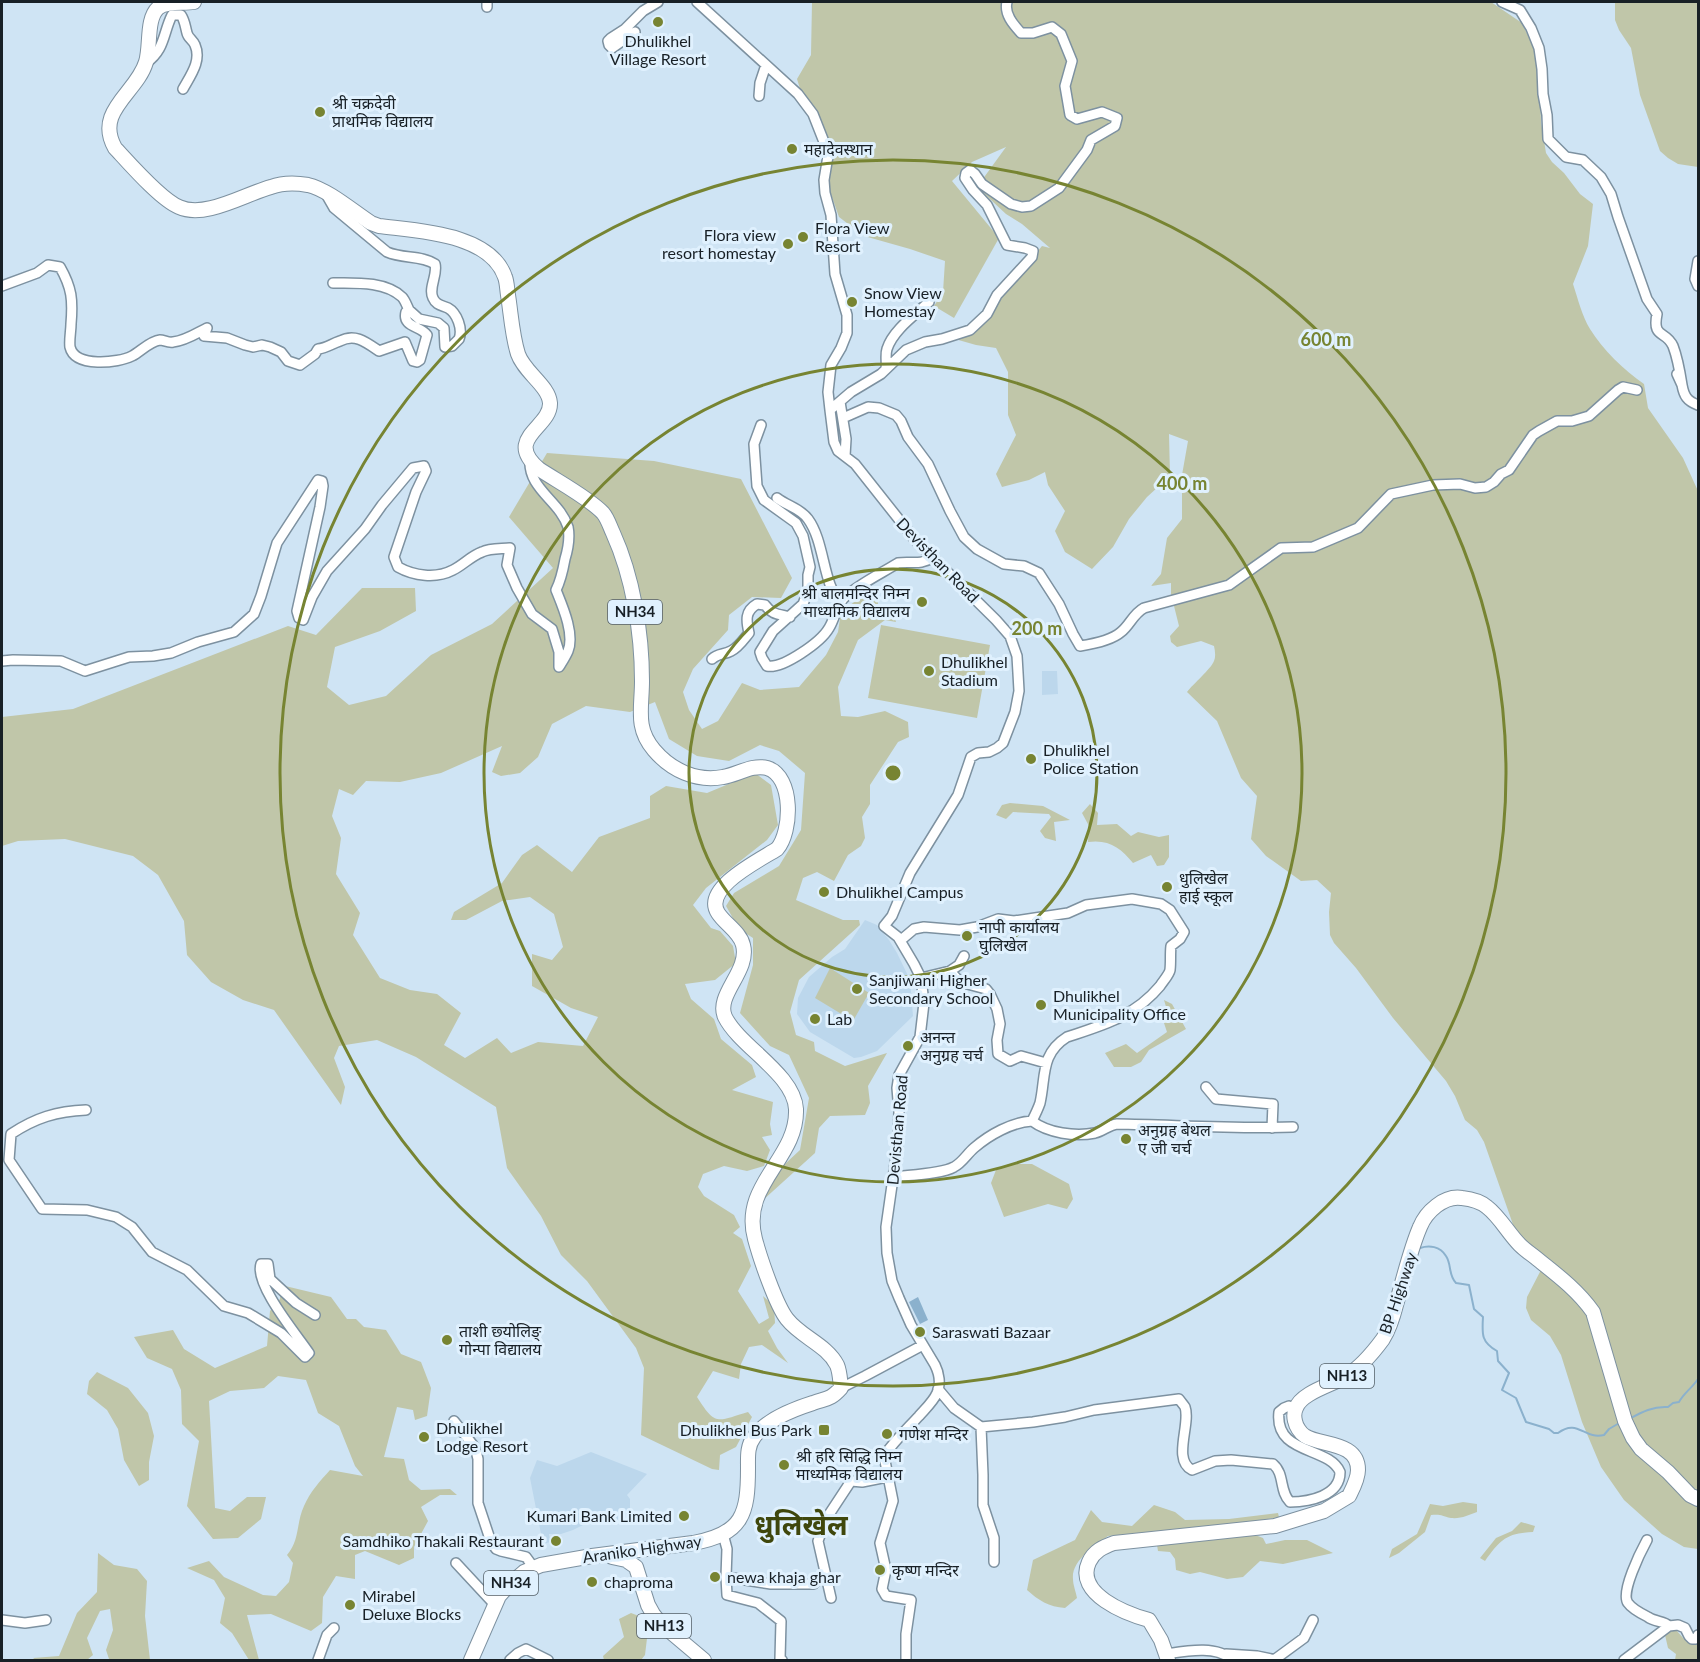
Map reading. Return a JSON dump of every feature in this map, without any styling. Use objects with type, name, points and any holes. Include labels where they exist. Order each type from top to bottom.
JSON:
[{"type":"highway","points":[[194,2],[164,4],[152,16],[146,63],[110,119],[108,130],[115,148],[171,203],[190,211],[212,207],[272,186],[283,184],[309,186],[325,192],[379,226],[439,235],[479,247],[492,258],[505,276],[519,357],[528,372],[547,392],[549,399],[550,406],[546,415],[527,440],[526,446],[530,460]]},
{"type":"highway","name":"NH34","points":[[530,460],[539,469],[603,514],[620,548],[631,586],[642,661],[641,724],[645,738],[653,749],[669,766],[681,773],[710,778],[764,767],[778,777],[784,788],[789,803],[789,813],[781,845],[724,885],[716,897],[715,906],[718,914],[741,939],[744,948],[741,968],[725,999],[723,1011],[728,1022],[783,1081],[795,1102],[794,1130],[754,1204],[752,1218],[755,1238],[778,1303],[787,1319],[834,1360],[841,1388]]},
{"type":"highway","name":"BP Highway","points":[[1295,1409],[1300,1400],[1346,1377],[1369,1357],[1385,1334],[1392,1317],[1424,1219],[1437,1205],[1447,1200],[1457,1197],[1470,1199],[1488,1208],[1521,1246],[1585,1300],[1593,1312],[1625,1421],[1633,1438],[1641,1449],[1690,1495],[1698,1499]]},
{"type":"highway","name":"Araniko Highway","points":[[471,1660],[503,1590],[524,1572],[542,1565],[709,1540],[723,1534],[736,1524],[745,1509],[748,1495],[748,1449],[753,1438],[774,1420],[830,1398],[841,1388]]},
{"type":"highway","points":[[1167,1657],[1161,1640],[1149,1620],[1128,1615],[1093,1591],[1087,1580],[1087,1567],[1090,1559],[1097,1551],[1114,1543],[1275,1526],[1324,1510],[1350,1496],[1358,1470],[1353,1456],[1348,1450],[1305,1436],[1296,1426],[1295,1409]]},
{"type":"highway","points":[[641,1579],[642,1568],[649,1555],[660,1547]]},
{"type":"highway","name":"NH13","points":[[592,1556],[626,1560],[636,1567],[648,1605],[660,1623],[704,1660]]},
{"type":"street","points":[[635,32],[612,48],[609,45],[608,41],[611,38],[643,11],[658,2]]},
{"type":"street","name":"Devisthan Road","points":[[697,2],[798,94],[813,114],[828,156],[824,180],[825,193],[831,215],[835,274],[847,315],[847,333],[831,365],[828,392],[834,442],[838,452],[855,464],[916,541],[996,620],[1010,636],[1017,656],[1019,691],[1015,712],[1003,743],[989,752],[978,753],[971,757],[958,795],[910,873],[892,916],[884,926],[901,940],[921,978],[924,1003],[920,1037],[899,1074],[898,1143],[885,1243],[888,1265],[899,1298],[938,1371],[938,1389]]},
{"type":"street","points":[[830,410],[886,369],[906,350],[925,342],[970,330],[987,314],[997,295],[1032,257],[1033,251],[1007,245],[987,205],[972,190],[965,178],[966,172],[970,170],[982,184],[1011,204],[1022,207],[1031,206],[1059,188],[1087,150],[1091,140],[1115,126],[1117,118],[1102,112],[1077,119],[1070,115],[1065,86],[1072,61],[1061,34],[1052,27],[1033,33],[1021,33],[1011,22],[1007,2]]},
{"type":"street","points":[[1502,2],[1520,10],[1539,48],[1548,139],[1566,157],[1583,160],[1601,177],[1611,194],[1647,299],[1657,314],[1655,324],[1657,330],[1671,342],[1674,348],[1684,395],[1689,401],[1698,405]]},
{"type":"street","points":[[146,63],[153,58],[163,42],[172,15],[181,15],[187,36],[195,44],[197,56],[194,71],[183,89]]},
{"type":"street","points":[[759,96],[760,83],[766,65]]},
{"type":"street","points":[[325,192],[334,208],[387,252],[396,256],[428,259],[435,264],[436,270],[431,292],[439,306],[450,309],[457,317],[460,330],[459,339],[448,348],[444,328],[438,323],[419,319],[409,310],[404,298],[392,291],[367,283],[333,283]]},
{"type":"street","points":[[1698,261],[1695,279],[1698,286]]},
{"type":"street","points":[[2,286],[37,273],[48,266],[60,267],[67,279],[73,302],[70,348],[74,356],[84,361],[107,362],[130,357],[160,340],[170,343],[177,342],[207,328],[204,336],[227,338],[253,347],[262,345],[270,347],[281,352],[288,361],[300,365],[318,349],[329,348],[338,341],[351,336],[379,351],[405,342],[413,361],[417,362],[420,360],[427,335],[424,331],[407,323],[404,317],[409,310]]},
{"type":"street","points":[[886,369],[886,351],[891,339],[929,302]]},
{"type":"street","points":[[1677,374],[1682,385]]},
{"type":"street","points":[[843,418],[868,406],[896,415],[908,437],[928,464],[964,537],[977,549],[1004,564],[1024,566],[1039,573],[1059,604],[1080,646],[1089,645],[1121,632],[1137,612],[1144,608],[1229,585],[1281,548],[1312,547],[1358,528],[1391,494],[1434,485],[1460,484],[1475,488],[1486,487],[1509,470],[1533,435],[1539,431],[1557,421],[1572,421],[1589,416],[1623,387],[1637,390]]},
{"type":"street","points":[[840,402],[846,439],[845,456]]},
{"type":"street","points":[[761,425],[754,444],[757,486],[764,500],[796,523],[803,536],[810,567],[808,591],[804,604],[773,631],[760,652],[767,666],[774,667],[786,663],[823,637],[830,628],[840,601],[849,594],[898,563],[921,563],[933,557]]},
{"type":"street","points":[[2,661],[61,662],[85,671],[129,657],[171,653],[198,642],[234,632],[254,614],[277,543],[318,480],[322,481],[323,486],[320,507],[297,611],[299,618],[303,620],[312,597],[327,571],[365,529],[413,468],[424,466],[426,471],[416,492],[394,557],[398,567],[408,573],[433,575],[451,571],[481,552],[510,548],[507,565],[516,588],[532,614],[552,629],[559,652],[559,667],[569,649],[569,628],[556,590],[561,580],[568,544],[568,527],[562,515],[538,488],[530,472],[530,460]]},
{"type":"street","points":[[777,498],[804,514],[814,529],[820,542],[832,591],[840,601]]},
{"type":"street","points":[[712,659],[718,654],[729,652],[744,639],[748,633],[747,613],[757,604],[765,605],[775,615],[790,617]]},
{"type":"street","points":[[901,940],[914,929],[924,927],[960,930],[999,919],[1014,921],[1068,913],[1086,905],[1132,899],[1161,904],[1170,910],[1184,932],[1180,939],[1171,946],[1170,971],[1163,982],[1133,1011],[1113,1022],[1060,1041],[1049,1053],[1040,1105],[1032,1121]]},
{"type":"street","points":[[921,978],[950,971],[959,964],[964,956]]},
{"type":"street","points":[[950,971],[960,982],[986,989],[990,994],[1000,1023],[997,1040],[998,1054],[1010,1061],[1022,1056],[1046,1063]]},
{"type":"street","points":[[1206,1087],[1216,1099],[1273,1104],[1272,1128]]},
{"type":"street","points":[[86,1110],[66,1111],[30,1122],[11,1134],[9,1160],[42,1209],[87,1210],[116,1217],[132,1227],[152,1252],[188,1270],[224,1306],[248,1313],[281,1333],[305,1357],[309,1353],[267,1293],[259,1270],[261,1264],[267,1264],[270,1279],[296,1303],[315,1315]]},
{"type":"street","points":[[894,1177],[951,1169],[974,1148],[1001,1131],[1032,1121],[1051,1130],[1071,1134],[1094,1134],[1110,1125],[1117,1124],[1293,1127]]},
{"type":"street","points":[[841,1388],[923,1345]]},
{"type":"street","points":[[938,1389],[954,1408],[981,1427],[1033,1422],[1094,1410],[1179,1399],[1185,1408],[1183,1460],[1188,1469],[1192,1470],[1215,1461],[1231,1460],[1273,1464],[1281,1474],[1284,1495],[1290,1502],[1301,1502],[1328,1493],[1339,1482],[1340,1472],[1334,1462],[1299,1448],[1285,1434],[1279,1424],[1279,1412],[1289,1406],[1295,1409]]},
{"type":"street","points":[[906,1660],[906,1634],[911,1600],[886,1596],[882,1588],[885,1570],[880,1544],[893,1501],[884,1456],[928,1406],[938,1389]]},
{"type":"street","points":[[454,1421],[476,1451],[478,1503],[493,1546],[501,1551],[526,1557],[534,1568]]},
{"type":"street","points":[[981,1427],[983,1505],[994,1538],[993,1562]]},
{"type":"street","points":[[831,1598],[818,1541],[826,1519],[851,1481],[862,1482],[887,1477]]},
{"type":"street","points":[[723,1534],[728,1549],[727,1595],[758,1603],[781,1621],[780,1659],[782,1660]]},
{"type":"street","points":[[1647,1540],[1630,1578],[1626,1598],[1628,1604],[1642,1614],[1650,1619],[1667,1623],[1669,1626]]},
{"type":"street","points":[[456,1563],[495,1605]]},
{"type":"street","points":[[726,1577],[762,1583],[814,1584],[817,1579],[827,1578]]},
{"type":"street","points":[[758,1603],[762,1583]]},
{"type":"street","points":[[2,1620],[25,1623],[46,1620]]},
{"type":"street","points":[[1167,1657],[1197,1649],[1229,1657],[1257,1656],[1275,1660],[1304,1638],[1312,1620]]},
{"type":"street","points":[[1624,1660],[1669,1626],[1678,1625],[1685,1628],[1692,1639],[1696,1639],[1698,1635]]},
{"type":"street","points":[[318,1660],[327,1635],[334,1628]]},
{"type":"street","points":[[510,1660],[526,1649],[548,1660]]},
{"type":"shaded area","points":[[1042,671],[1057,671],[1058,694],[1042,695]]},
{"type":"shaded area","name":"Sanjiwani Higher Secondary School","points":[[865,920],[877,925],[897,953],[910,980],[913,1016],[877,1051],[854,1058],[810,1032],[797,1014],[798,998],[809,977],[845,949]]},
{"type":"shaded area","points":[[918,1297],[928,1320],[920,1324],[909,1302]]},
{"type":"shaded area","points":[[591,1452],[647,1474],[627,1495],[630,1499],[630,1518],[611,1523],[585,1524],[561,1534],[549,1534],[550,1542],[543,1544],[530,1478],[537,1460],[557,1466]]},
{"type":"green space","points":[[812,2],[1491,2],[1522,23],[1539,59],[1541,122],[1546,153],[1580,194],[1593,204],[1588,246],[1573,284],[1582,313],[1595,337],[1608,352],[1644,384],[1648,408],[1683,458],[1698,491],[1698,1495],[1635,1436],[1595,1310],[1516,1233],[1484,1142],[1477,1130],[1465,1120],[1446,1081],[1334,943],[1330,935],[1331,893],[1317,880],[1301,881],[1266,856],[1251,839],[1257,796],[1241,778],[1217,721],[1187,692],[1214,661],[1214,646],[1201,641],[1177,647],[1171,642],[1170,636],[1179,626],[1171,594],[1171,583],[1151,586],[1161,574],[1167,538],[1182,519],[1182,475],[1188,441],[1169,434],[1170,476],[1147,497],[1129,519],[1113,547],[1092,569],[1065,552],[1055,531],[1065,511],[1048,485],[1045,472],[1029,480],[1002,487],[996,474],[1016,435],[1008,415],[1008,372],[996,348],[955,339],[989,310],[1042,246],[1050,248],[1022,224],[1006,214],[977,187],[1006,147],[972,162],[952,181],[999,238],[954,318],[934,306],[943,292],[945,261],[864,236],[839,217],[826,180],[832,160],[807,111],[797,79],[811,55]]},
{"type":"green space","points":[[1615,2],[1698,2],[1698,167],[1678,164],[1660,151],[1640,95],[1631,48],[1615,20]]},
{"type":"green space","points":[[547,453],[654,461],[741,479],[792,578],[781,598],[752,597],[729,615],[728,630],[693,669],[683,692],[689,710],[702,729],[718,721],[742,683],[760,690],[799,687],[826,655],[838,632],[841,612],[870,590],[878,589],[878,605],[893,614],[896,622],[885,620],[858,640],[838,687],[841,716],[858,717],[885,711],[908,722],[909,737],[898,742],[870,785],[870,804],[862,817],[865,838],[861,846],[848,855],[834,881],[817,872],[803,878],[796,900],[843,920],[859,920],[860,925],[799,980],[790,1012],[796,1035],[814,1042],[815,1051],[845,1066],[887,1053],[868,1086],[870,1103],[865,1115],[830,1116],[819,1128],[815,1153],[761,1202],[772,1176],[800,1150],[809,1098],[789,1055],[770,1046],[740,1013],[753,965],[753,938],[739,929],[726,906],[734,893],[779,866],[801,830],[805,773],[779,751],[760,745],[729,761],[697,756],[669,739],[655,702],[630,712],[586,706],[552,724],[538,757],[520,773],[501,776],[492,772],[502,746],[441,773],[400,782],[366,781],[353,795],[339,789],[332,816],[341,838],[336,874],[360,913],[353,935],[380,978],[410,990],[437,994],[461,1013],[444,1045],[465,1058],[497,1038],[511,1053],[538,1042],[583,1046],[598,1017],[571,1008],[532,986],[532,954],[552,960],[563,947],[554,914],[530,897],[502,901],[466,920],[451,920],[454,912],[502,883],[522,855],[537,845],[572,872],[599,837],[650,818],[650,796],[666,786],[707,793],[755,773],[771,785],[778,825],[767,840],[706,888],[693,905],[711,928],[720,931],[733,946],[736,963],[715,980],[685,984],[691,999],[714,1019],[721,1039],[752,1065],[756,1077],[732,1090],[773,1102],[770,1124],[772,1135],[762,1137],[770,1150],[764,1166],[747,1171],[724,1166],[703,1174],[698,1187],[704,1196],[734,1215],[740,1227],[733,1233],[742,1239],[751,1266],[738,1291],[759,1324],[769,1318],[763,1296],[774,1306],[775,1323],[768,1331],[788,1363],[762,1345],[749,1347],[741,1364],[739,1379],[713,1371],[697,1397],[709,1413],[718,1419],[748,1412],[752,1417],[736,1447],[720,1455],[719,1470],[712,1469],[641,1435],[644,1368],[636,1348],[587,1281],[561,1255],[541,1216],[507,1168],[496,1107],[416,1057],[377,1040],[339,1046],[334,1058],[345,1087],[341,1105],[274,1010],[243,1000],[211,982],[187,955],[184,921],[158,875],[133,856],[65,839],[18,841],[2,846],[2,717],[73,709],[288,626],[316,635],[362,588],[415,588],[416,611],[380,631],[335,647],[327,687],[349,705],[386,696],[431,655],[492,624],[553,568],[509,517]]},
{"type":"green space","name":"Dhulikhel Stadium","points":[[881,625],[990,645],[977,718],[868,698]]},
{"type":"green space","points":[[1010,803],[1043,806],[1070,820],[1054,822],[1056,841],[1045,838],[1040,831],[1051,817],[1049,814],[1013,812],[1006,819],[996,815],[1002,805]]},
{"type":"green space","points":[[1090,804],[1098,813],[1097,825],[1117,824],[1131,836],[1138,832],[1159,837],[1169,835],[1169,857],[1164,865],[1157,866],[1151,855],[1133,863],[1124,853],[1108,843],[1088,842],[1089,826],[1082,813]]},
{"type":"green space","points":[[830,968],[869,993],[853,1021],[815,998]]},
{"type":"green space","points":[[1164,1000],[1172,1004],[1186,1029],[1149,1050],[1141,1062],[1131,1067],[1114,1067],[1105,1053],[1126,1044],[1137,1053],[1167,1032],[1161,1014],[1167,1010]]},
{"type":"green space","points":[[1009,1164],[1032,1164],[1069,1184],[1073,1199],[1067,1209],[1048,1204],[1004,1217],[991,1183],[996,1170]]},
{"type":"green space","points":[[1542,1268],[1590,1314],[1619,1412],[1698,1507],[1698,1549],[1684,1547],[1662,1534],[1624,1500],[1601,1467],[1582,1422],[1561,1355],[1550,1336],[1531,1320],[1526,1308],[1527,1297]]},
{"type":"green space","points":[[281,1285],[331,1297],[347,1319],[356,1319],[364,1327],[386,1330],[401,1354],[421,1362],[431,1388],[427,1416],[415,1420],[413,1410],[397,1407],[384,1457],[404,1459],[409,1480],[421,1490],[450,1489],[457,1495],[440,1495],[421,1507],[428,1521],[414,1547],[414,1558],[399,1565],[365,1551],[355,1555],[355,1579],[336,1576],[323,1597],[322,1623],[311,1631],[271,1614],[247,1615],[259,1660],[249,1660],[232,1633],[220,1623],[225,1598],[214,1580],[187,1568],[209,1561],[224,1577],[263,1595],[276,1596],[289,1582],[293,1563],[287,1555],[294,1543],[304,1506],[312,1491],[330,1470],[363,1476],[355,1466],[339,1426],[318,1413],[306,1380],[278,1376],[264,1388],[230,1391],[209,1401],[215,1508],[230,1511],[247,1497],[266,1497],[261,1519],[238,1538],[213,1539],[187,1506],[199,1441],[182,1424],[181,1390],[172,1369],[147,1358],[134,1337],[173,1330],[184,1349],[215,1368],[267,1346],[270,1311],[280,1299]]},
{"type":"green space","points":[[97,1372],[128,1388],[148,1413],[154,1436],[149,1462],[149,1480],[139,1486],[124,1460],[118,1429],[107,1410],[87,1394],[89,1381]]},
{"type":"green space","points":[[1463,1502],[1477,1504],[1477,1512],[1455,1518],[1431,1515],[1425,1532],[1399,1553],[1389,1558],[1392,1549],[1417,1534],[1430,1504],[1443,1506]]},
{"type":"green space","points":[[1154,1505],[1175,1512],[1185,1520],[1229,1519],[1278,1513],[1279,1517],[1235,1525],[1108,1536],[1085,1554],[1076,1566],[1073,1572],[1073,1584],[1077,1598],[1065,1608],[1044,1602],[1027,1590],[1033,1560],[1075,1540],[1091,1510],[1102,1522],[1132,1526]]},
{"type":"green space","points":[[1521,1522],[1535,1526],[1533,1532],[1510,1536],[1495,1548],[1485,1561],[1480,1558],[1496,1538],[1512,1531]]},
{"type":"green space","points":[[1250,1533],[1263,1538],[1266,1544],[1285,1540],[1307,1540],[1333,1553],[1283,1564],[1260,1561],[1243,1577],[1227,1579],[1200,1572],[1190,1574],[1176,1570],[1175,1559],[1170,1552],[1158,1551],[1157,1545]]},
{"type":"green space","points":[[98,1553],[114,1565],[137,1569],[147,1581],[145,1616],[150,1660],[107,1660],[109,1659],[106,1650],[113,1630],[110,1609],[100,1611],[87,1638],[93,1655],[87,1660],[36,1660],[33,1658],[59,1656],[77,1613],[97,1592]]},
{"type":"green space","points":[[631,1613],[639,1616],[648,1630],[645,1655],[641,1660],[604,1660],[603,1656],[624,1637],[619,1619]]},
{"type":"green space","points":[[1670,1630],[1677,1631],[1693,1644],[1698,1639],[1698,1660],[1675,1660],[1676,1654],[1668,1648],[1665,1635]]},
{"type":"waterway","points":[[1420,1248],[1431,1247],[1441,1250],[1448,1259],[1452,1277],[1456,1283],[1469,1285],[1474,1309],[1483,1317],[1485,1341],[1497,1351],[1498,1361],[1509,1373],[1502,1390],[1516,1398],[1526,1422],[1549,1429],[1554,1433],[1576,1428],[1597,1436],[1604,1435],[1621,1422]]},
{"type":"waterway","points":[[1629,1419],[1648,1410],[1668,1407],[1679,1402],[1698,1379]]},
{"type":"place","name":"Dhulikhel Village Resort","points":[[658,22]]},
{"type":"place","name":"श्री चक्रदेवी प्राथमिक विद्यालय","points":[[320,112]]},
{"type":"place","name":"महादेवस्थान","points":[[792,149]]},
{"type":"place","name":"Flora View Resort","points":[[803,237]]},
{"type":"place","name":"Flora view resort homestay","points":[[788,244]]},
{"type":"place","name":"Snow View Homestay","points":[[852,302]]},
{"type":"place","name":"श्री बालमन्दिर निम्न माध्यमिक विद्यालय","points":[[922,602]]},
{"type":"place","name":"Dhulikhel Stadium","points":[[929,671]]},
{"type":"place","name":"Dhulikhel Police Station","points":[[1031,759]]},
{"type":"place","name":"धुलिखेल हाई स्कूल","points":[[1167,887]]},
{"type":"place","name":"Dhulikhel Campus","points":[[824,892]]},
{"type":"place","name":"नापी कार्यालय घुलिखेल","points":[[967,936]]},
{"type":"place","name":"Sanjiwani Higher Secondary School","points":[[857,989]]},
{"type":"place","name":"Dhulikhel Municipality Office","points":[[1041,1005]]},
{"type":"place","name":"Lab","points":[[815,1019]]},
{"type":"place","name":"अनन्त अनुग्रह चर्च","points":[[908,1046]]},
{"type":"place","name":"अनुग्रह बेथल ए जी चर्च","points":[[1126,1139]]},
{"type":"place","name":"Saraswati Bazaar","points":[[920,1332]]},
{"type":"place","name":"ताशी छ्‍योलिङ् गोन्पा विद्यालय","points":[[447,1340]]},
{"type":"place","name":"Dhulikhel Bus Park","points":[[824,1430]]},
{"type":"place","name":"गणेश मन्दिर","points":[[887,1434]]},
{"type":"place","name":"Dhulikhel Lodge Resort","points":[[424,1437]]},
{"type":"place","name":"श्री हरि सिद्धि निम्न माध्यमिक विद्यालय","points":[[784,1465]]},
{"type":"place","name":"Kumari Bank Limited","points":[[684,1516]]},
{"type":"place","name":"Samdhiko Thakali Restaurant","points":[[556,1541]]},
{"type":"place","name":"कृष्ण मन्दिर","points":[[880,1570]]},
{"type":"place","name":"newa khaja ghar","points":[[715,1577]]},
{"type":"place","name":"chaproma","points":[[592,1582]]},
{"type":"place","name":"Mirabel Deluxe Blocks","points":[[350,1605]]},
{"type":"district","name":"धुलिखेल","points":[[801,1525]]}]
